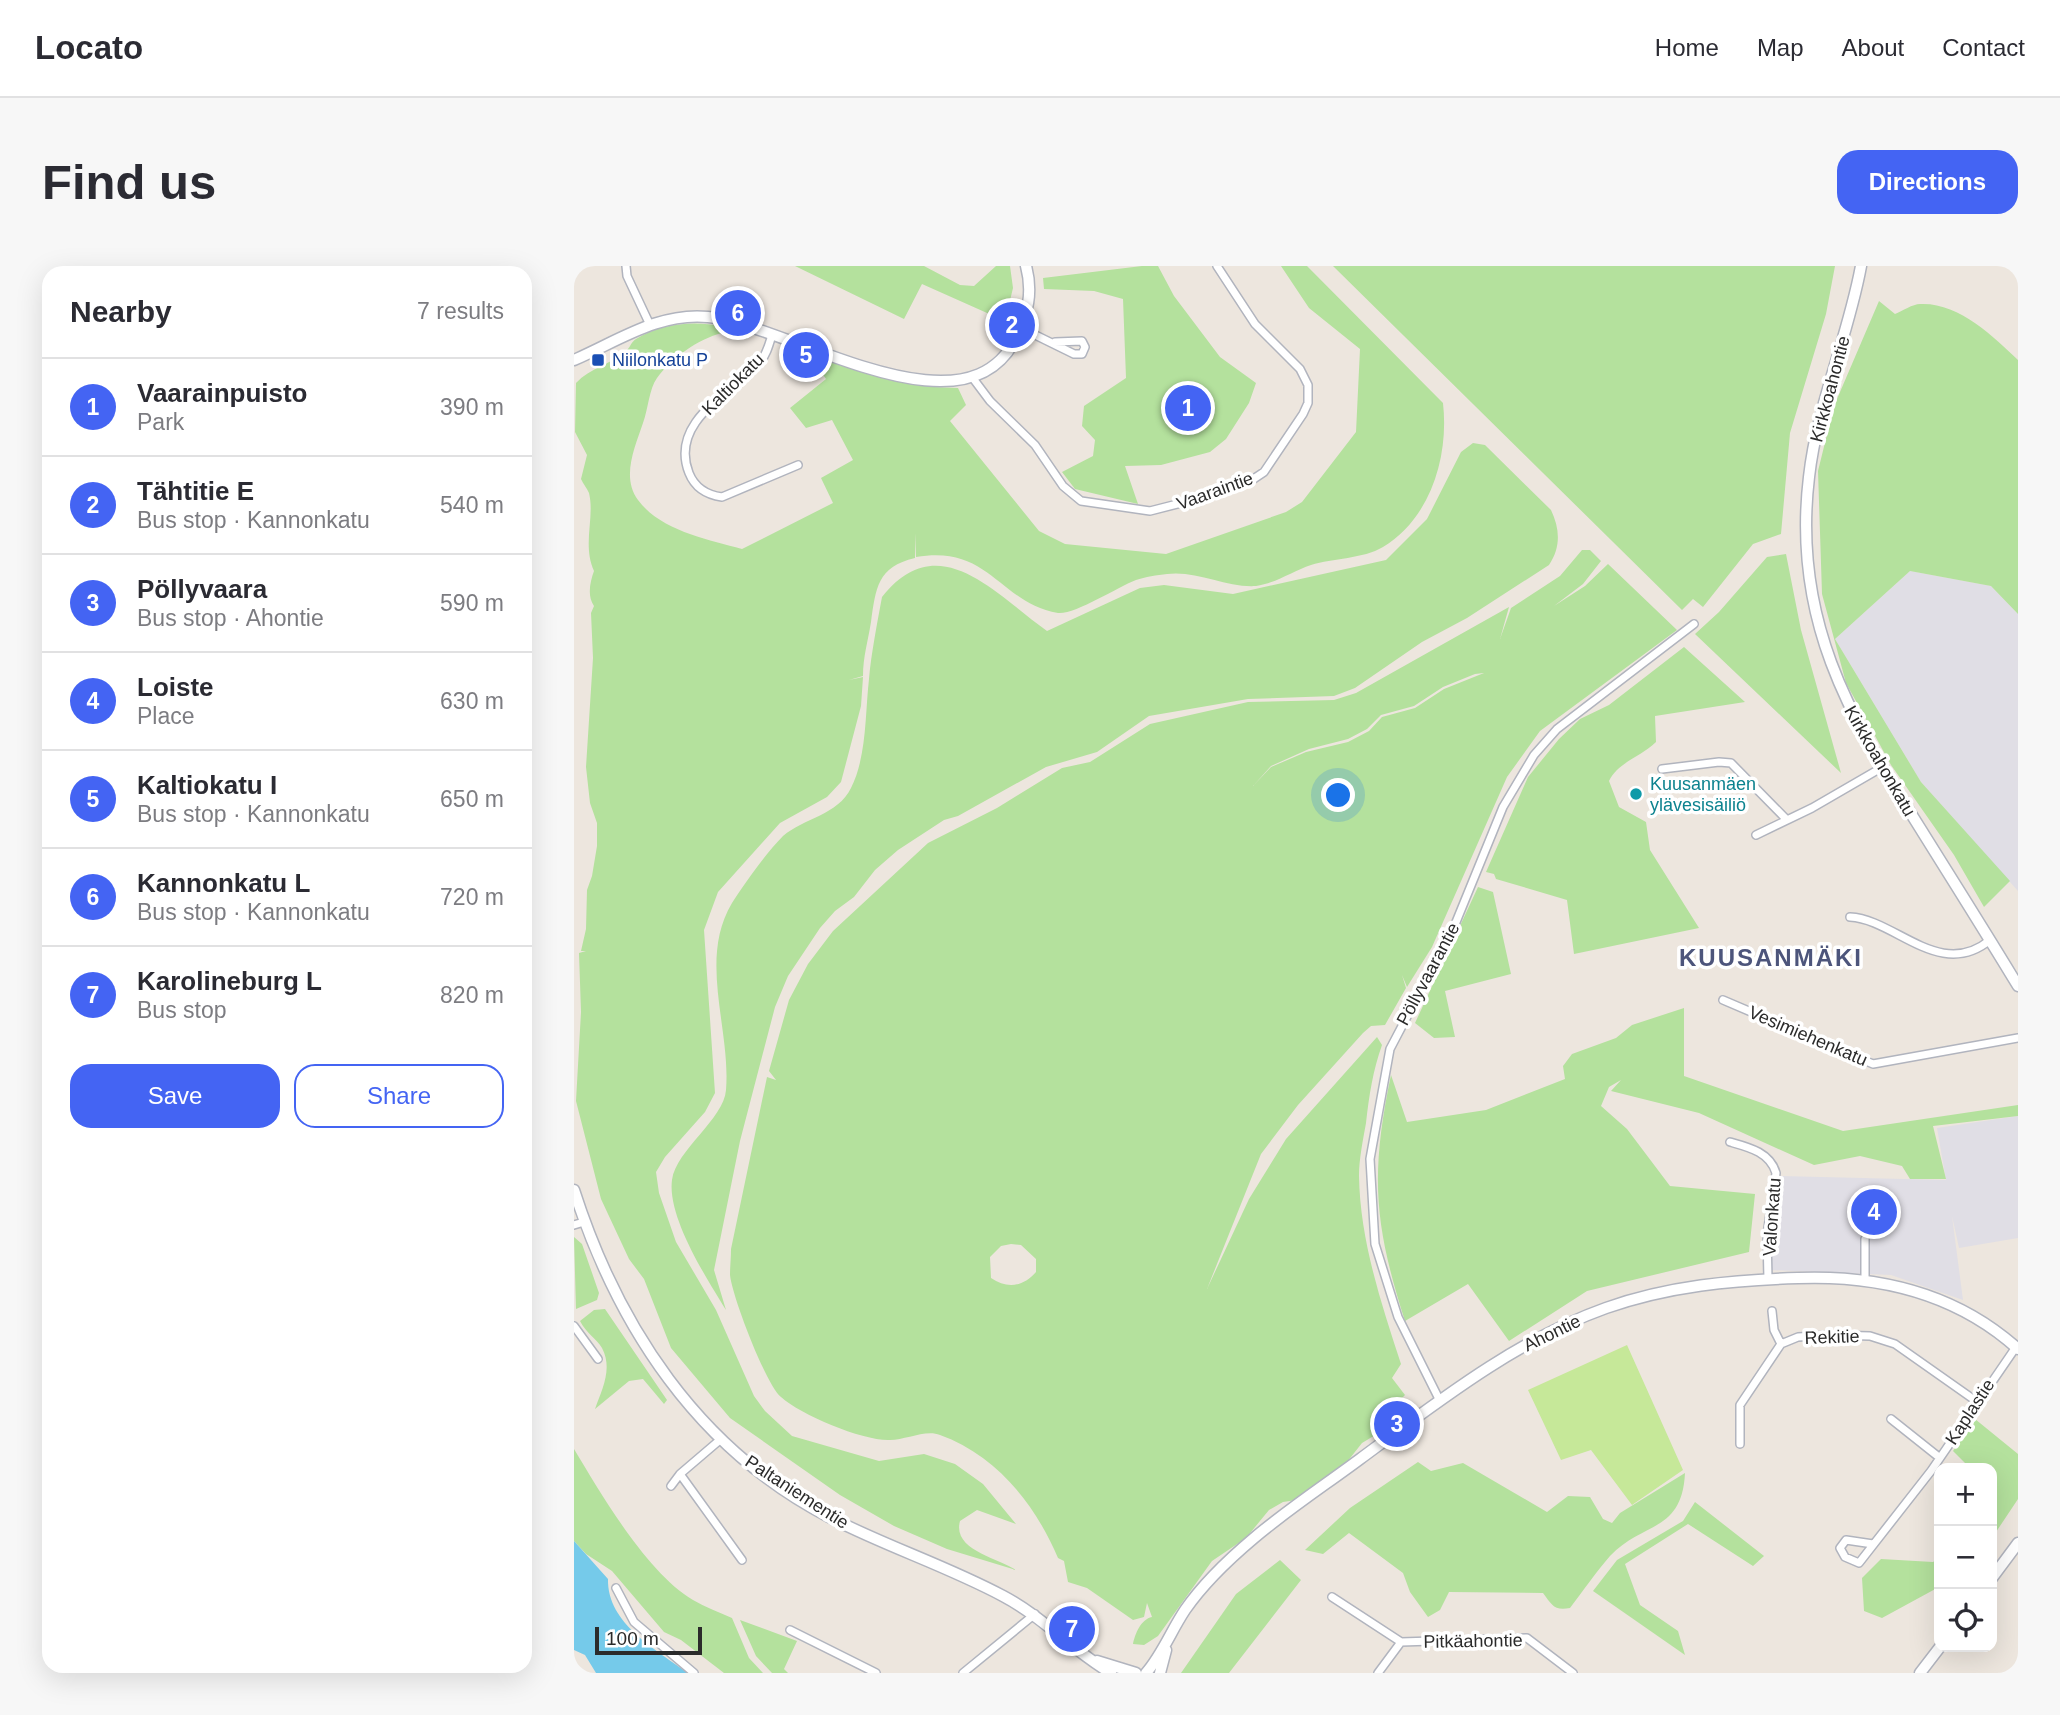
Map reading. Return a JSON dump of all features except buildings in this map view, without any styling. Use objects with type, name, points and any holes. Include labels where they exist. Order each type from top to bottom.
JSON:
[{"type":"street","points":[[626,266],[627,276],[650,325]]},
{"type":"street","points":[[574,360],[650,325],[676,318],[708,317],[772,335],[865,368],[937,382],[972,377],[1007,352],[1021,328],[1029,305],[1026,266]]},
{"type":"street","name":"Vaaraintie","points":[[972,377],[990,401],[1035,445],[1063,486],[1081,500],[1150,510],[1186,502],[1252,480],[1264,472],[1303,415],[1308,403],[1308,385],[1300,369],[1255,324],[1217,266]]},
{"type":"street","name":"Kirkkoahontie","points":[[1806,512],[1818,425],[1861,266]]},
{"type":"street","points":[[1021,328],[1055,342]]},
{"type":"street","name":"Kaltiokatu","points":[[772,335],[760,363],[709,406],[692,427],[685,460],[690,476],[700,489],[722,497],[798,466]]},
{"type":"street","name":"Kirkkoahonkatu","points":[[1806,512],[1810,581],[1831,671],[1858,730],[2018,986]]},
{"type":"street","name":"Pöllyvaarantie","points":[[1440,1401],[1398,1317],[1375,1244],[1370,1159],[1390,1049],[1454,927],[1503,807],[1534,755],[1557,729],[1695,624]]},
{"type":"street","points":[[1661,769],[1731,763],[1787,820]]},
{"type":"street","points":[[1756,835],[1881,768]]},
{"type":"street","points":[[1850,917],[1864,918],[1935,951],[1965,951],[1990,940]]},
{"type":"street","name":"Vesimiehenkatu","points":[[1724,1000],[1873,1064],[2018,1038]]},
{"type":"street","name":"Valonkatu","points":[[1730,1142],[1757,1150],[1774,1166],[1776,1172],[1767,1235],[1768,1279]]},
{"type":"street","name":"Paltaniementie","points":[[574,1190],[579,1224],[648,1353],[686,1404],[721,1439],[773,1481],[825,1515],[999,1594],[1035,1614],[1111,1673]]},
{"type":"street","points":[[1865,1239],[1865,1280]]},
{"type":"street","name":"Ahontie","points":[[1146,1673],[1197,1592],[1254,1538],[1440,1401],[1510,1355],[1607,1308],[1699,1285],[1768,1279],[1865,1280],[1913,1289],[1943,1300],[2017,1347]]},
{"type":"street","points":[[1772,1311],[1774,1330],[1781,1344]]},
{"type":"street","points":[[574,1326],[598,1360]]},
{"type":"street","name":"Rekitie","points":[[1740,1444],[1740,1405],[1781,1344],[1811,1336],[1881,1338],[1895,1344],[1976,1401]]},
{"type":"street","name":"Kaplastie","points":[[1873,1544],[1846,1540],[1840,1548],[1849,1560],[1859,1563],[1940,1458],[1976,1401],[2017,1347]]},
{"type":"street","points":[[1891,1419],[1940,1458]]},
{"type":"street","points":[[671,1486],[680,1474],[721,1439]]},
{"type":"street","points":[[680,1474],[742,1560]]},
{"type":"street","points":[[1997,1571],[2018,1543]]},
{"type":"street","points":[[616,1588],[634,1622],[694,1673]]},
{"type":"street","name":"Pitkäahontie","points":[[1332,1597],[1401,1642],[1527,1638],[1573,1673]]},
{"type":"street","points":[[963,1673],[1035,1614]]},
{"type":"street","points":[[790,1630],[876,1673]]},
{"type":"street","name":"Ahontie","points":[[1160,1673],[1170,1636]]},
{"type":"street","points":[[1378,1673],[1401,1642]]},
{"type":"street","points":[[1920,1673],[1936,1652]]},
{"type":"street","name":"Paltaniementie","points":[[1095,1660],[1136,1673]]},
{"type":"shaded area","points":[[1910,571],[1991,586],[2018,614],[2018,891],[1921,782],[1835,639]]},
{"type":"shaded area","points":[[2018,1116],[2018,1238],[1959,1248],[1952,1216],[1963,1300],[1891,1275],[1770,1270],[1780,1176],[1946,1180],[1937,1128]]},
{"type":"green space","points":[[795,266],[924,266],[960,285],[974,286],[996,266],[1010,266],[1013,288],[1005,321],[922,284],[904,319]]},
{"type":"green space","points":[[1158,266],[1174,296],[1220,357],[1256,383],[1249,403],[1226,439],[1210,452],[1161,465],[1125,466],[1138,504],[1075,489],[1062,472],[1093,456],[1095,440],[1082,426],[1084,406],[1126,378],[1123,299],[1094,291],[1044,289],[1043,278]]},
{"type":"green space","points":[[1281,266],[1307,266],[1443,403],[1443,444],[1433,484],[1425,503],[1400,535],[1375,551],[1311,565],[1263,585],[1245,586],[1189,574],[1159,575],[1136,580],[1074,610],[1058,613],[1021,598],[978,566],[961,559],[941,555],[916,557],[915,533],[915,558],[893,567],[886,573],[877,589],[863,676],[849,680],[863,677],[861,706],[841,782],[827,797],[780,823],[718,892],[704,930],[715,1093],[705,1112],[665,1157],[656,1172],[659,1193],[676,1242],[716,1310],[754,1396],[765,1411],[792,1436],[879,1461],[924,1454],[955,1464],[983,1484],[1016,1524],[977,1510],[960,1521],[959,1531],[963,1539],[978,1552],[1016,1570],[947,1549],[894,1526],[840,1495],[730,1418],[671,1348],[644,1279],[629,1259],[601,1199],[576,1101],[581,1012],[579,953],[586,951],[581,951],[586,929],[587,890],[597,846],[597,823],[590,803],[586,767],[593,658],[591,613],[594,606],[590,589],[594,571],[589,551],[589,493],[581,479],[587,455],[575,432],[576,383],[627,350],[636,339],[662,328],[705,324],[746,333],[747,339],[722,333],[704,340],[686,350],[663,371],[652,388],[631,462],[630,482],[633,491],[648,511],[672,526],[714,541],[742,549],[833,503],[821,478],[853,460],[832,420],[806,428],[790,408],[826,379],[812,359],[817,357],[898,380],[934,387],[958,388],[966,405],[950,421],[1039,531],[1065,544],[1166,554],[1286,512],[1302,502],[1356,432],[1360,349],[1309,308]]},
{"type":"green space","points":[[1333,266],[1835,266],[1826,314],[1790,433],[1781,534],[1753,544],[1703,607],[1693,599],[1682,610]]},
{"type":"green space","points":[[1879,301],[1895,314],[1920,304],[1948,309],[1974,322],[2018,360],[2018,614],[1991,586],[1910,571],[1835,639],[1921,782],[2010,881],[1984,907],[1954,855],[1891,765],[1846,683],[1822,594],[1818,471],[1834,406]]},
{"type":"green space","points":[[1473,443],[1485,445],[1551,510],[1558,538],[1556,551],[1549,565],[1467,618],[1422,642],[1355,688],[1334,696],[1248,699],[1149,716],[1097,752],[1046,767],[958,816],[944,820],[898,850],[875,870],[854,897],[835,911],[820,928],[788,976],[775,1007],[740,1141],[714,1270],[726,1310],[690,1247],[672,1195],[675,1169],[717,1112],[726,1090],[716,971],[722,925],[732,903],[783,836],[838,804],[851,788],[863,749],[871,660],[882,597],[903,577],[924,567],[945,567],[966,573],[986,585],[1047,631],[1140,588],[1164,585],[1233,594],[1386,560],[1427,519],[1461,452]]},
{"type":"green space","points":[[1582,550],[1590,550],[1601,561],[1583,584],[1554,606],[1585,586],[1608,564],[1677,630],[1540,731],[1507,777],[1432,947],[1407,987],[1402,975],[1406,988],[1385,1025],[1371,1026],[1363,1033],[1298,1105],[1261,1154],[1207,1289],[1249,1199],[1286,1139],[1377,1037],[1382,1045],[1372,1083],[1360,1156],[1360,1200],[1367,1248],[1401,1364],[1392,1378],[1405,1395],[1387,1413],[1397,1407],[1401,1416],[1397,1422],[1362,1443],[1347,1462],[1296,1500],[1283,1502],[1269,1510],[1246,1538],[1212,1561],[1158,1636],[1144,1645],[1133,1644],[1142,1624],[1152,1617],[1147,1603],[1144,1617],[1133,1620],[1087,1588],[1068,1582],[1064,1561],[1058,1558],[1038,1519],[1011,1484],[979,1455],[940,1435],[921,1434],[888,1440],[848,1431],[817,1419],[790,1404],[781,1397],[767,1376],[732,1286],[731,1249],[767,1077],[776,1080],[769,1071],[789,1000],[808,964],[833,931],[928,843],[997,808],[1062,768],[1090,762],[1150,724],[1248,702],[1334,700],[1356,693],[1509,607],[1500,639],[1511,608],[1560,576]],"holes":[[[1484,673],[1444,689],[1415,708],[1382,717],[1369,731],[1348,742],[1306,752],[1271,767],[1253,786],[1271,766],[1309,749],[1348,739],[1367,729],[1381,715],[1414,706],[1443,687]],[[1021,1245],[1036,1259],[1036,1272],[1026,1281],[1015,1285],[1003,1284],[991,1278],[990,1257],[1001,1246]]]},
{"type":"green space","points":[[1786,554],[1801,630],[1841,773],[1695,634],[1719,612],[1767,557]]},
{"type":"green space","points":[[1684,647],[1745,702],[1655,716],[1656,742],[1624,764],[1609,781],[1619,807],[1646,822],[1650,850],[1699,928],[1574,954],[1567,900],[1496,879],[1494,874],[1486,872],[1528,777],[1559,739],[1580,719],[1609,705]]},
{"type":"green space","points":[[1478,887],[1493,892],[1511,974],[1445,991],[1455,1037],[1434,1038],[1415,1023]]},
{"type":"green space","points":[[1684,1008],[1684,1076],[1843,1131],[2018,1105],[2018,1116],[1933,1126],[1946,1179],[1910,1179],[1902,1166],[1860,1156],[1814,1165],[1699,1113],[1611,1091],[1621,1080],[1609,1087],[1601,1106],[1627,1129],[1670,1186],[1755,1194],[1749,1252],[1587,1291],[1509,1341],[1468,1284],[1405,1321],[1387,1256],[1378,1199],[1380,1142],[1391,1075],[1407,1122],[1486,1110],[1565,1079],[1563,1066],[1572,1054],[1616,1038],[1632,1025]]},
{"type":"green space","points":[[574,1237],[582,1244],[599,1293],[597,1300],[576,1309]]},
{"type":"green space","points":[[605,1309],[667,1400],[664,1404],[643,1379],[629,1381],[595,1409],[607,1364],[602,1348],[580,1321],[594,1310]]},
{"type":"green space","points":[[1627,1345],[1683,1470],[1632,1505],[1591,1450],[1561,1460],[1528,1390]]},
{"type":"green space","points":[[1975,1419],[2018,1454],[2018,1499],[1997,1530],[1997,1463],[1965,1463],[1953,1451]]},
{"type":"green space","points":[[574,1449],[611,1509],[642,1552],[676,1588],[698,1603],[732,1618],[749,1658],[763,1673],[724,1673],[681,1640],[664,1632],[612,1571],[586,1554],[574,1541]]},
{"type":"green space","points":[[1418,1462],[1431,1471],[1463,1463],[1547,1512],[1568,1496],[1590,1497],[1603,1519],[1612,1523],[1620,1513],[1685,1473],[1677,1506],[1669,1516],[1610,1556],[1570,1608],[1560,1609],[1554,1606],[1543,1593],[1449,1592],[1440,1610],[1428,1617],[1410,1592],[1403,1573],[1349,1533],[1323,1554],[1305,1550],[1350,1508]]},
{"type":"green space","points":[[1695,1502],[1764,1556],[1753,1566],[1688,1524],[1625,1564],[1640,1605],[1678,1631],[1685,1655],[1593,1591],[1617,1560],[1683,1521]]},
{"type":"green space","points":[[1881,1559],[1933,1562],[1934,1590],[1882,1618],[1864,1611],[1862,1578]]},
{"type":"green space","points":[[1280,1560],[1301,1580],[1229,1673],[1181,1673],[1236,1594]]},
{"type":"green space","points":[[740,1620],[797,1641],[784,1669],[788,1673],[772,1673],[756,1656]]},
{"type":"water","points":[[574,1541],[608,1579],[610,1595],[625,1622],[649,1645],[688,1673],[596,1673],[585,1655],[574,1650]]},
{"type":"place","name":"Kannonkatu L","points":[[738,313]]},
{"type":"place","name":"Tähtitie E","points":[[1012,325]]},
{"type":"place","name":"Kaltiokatu I","points":[[806,355]]},
{"type":"place","name":"Niilonkatu P","points":[[598,360]]},
{"type":"place","name":"Vaarainpuisto","points":[[1188,408]]},
{"type":"place","name":"Kuusanmäen ylävesisäiliö","points":[[1636,794]]},
{"type":"place","name":"Loiste","points":[[1874,1212]]},
{"type":"place","name":"Pöllyvaara","points":[[1397,1424]]},
{"type":"place","name":"Karolineburg L","points":[[1072,1629]]},
{"type":"district","name":"KUUSANMÄKI","points":[[1771,958]]}]
